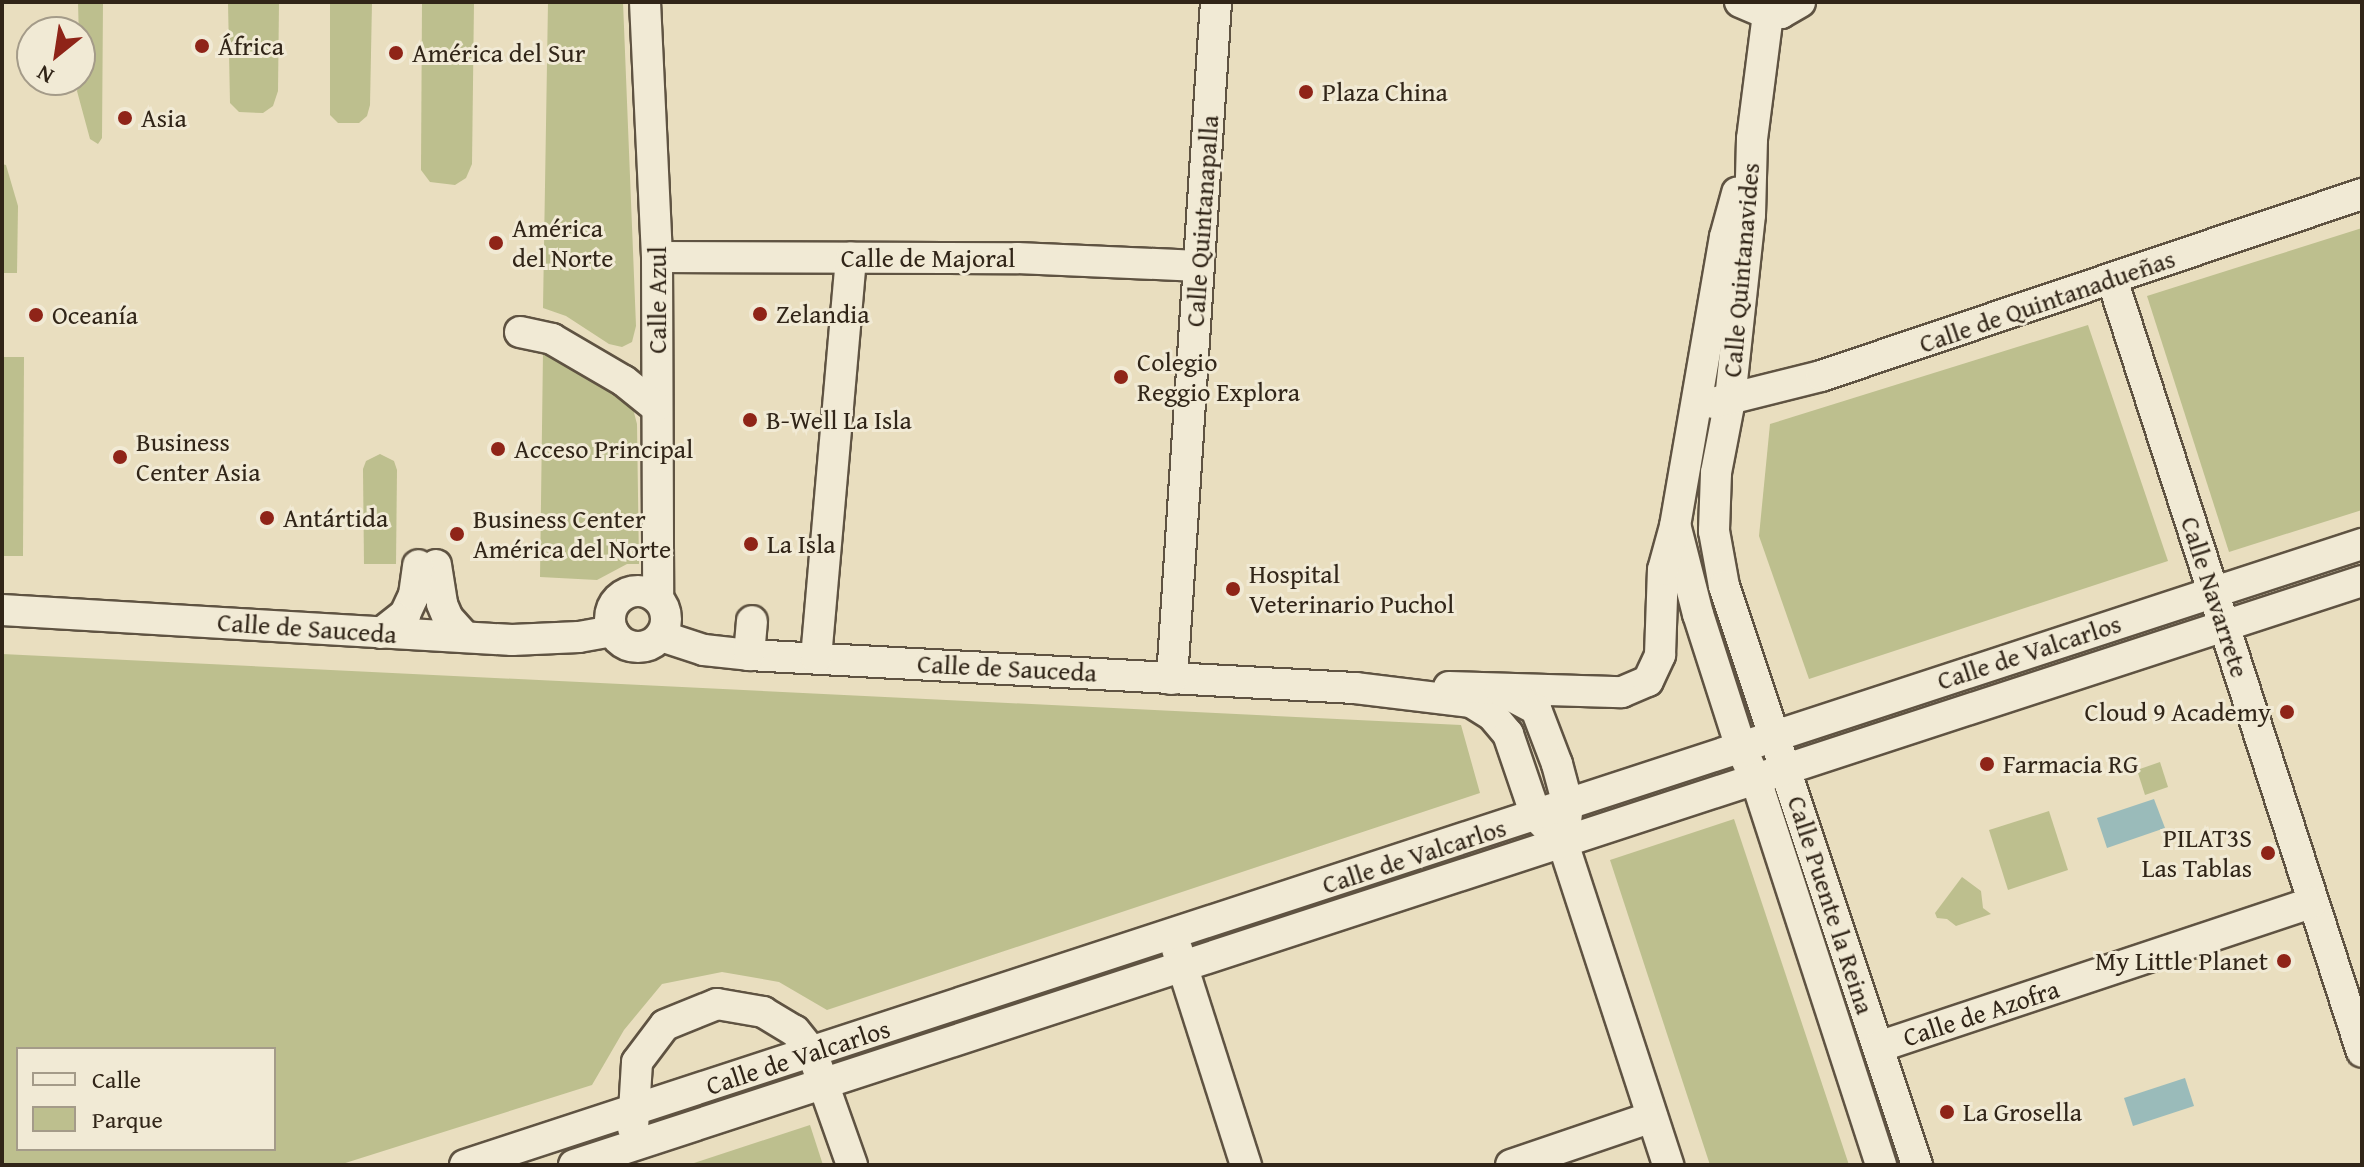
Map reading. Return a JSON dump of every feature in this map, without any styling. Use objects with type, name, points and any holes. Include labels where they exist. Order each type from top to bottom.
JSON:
[{"type":"street","name":"Calle Azul","points":[[645,2],[657,257],[658,599]]},
{"type":"street","name":"Calle Quintanapalla","points":[[1172,679],[1216,2]]},
{"type":"street","points":[[1754,8],[1781,13],[1800,2]]},
{"type":"street","name":"Calle Quintanavides","points":[[1754,8],[1750,215],[1730,400],[1716,473],[1714,531],[1724,586],[1774,736]]},
{"type":"street","name":"Calle Quintanavides","points":[[1741,748],[1698,614],[1675,526],[1699,405],[1725,237],[1752,139]]},
{"type":"street","name":"Calle de Quintanadueñas","points":[[1730,400],[1821,376],[2362,194]]},
{"type":"street","name":"Calle de Majoral","points":[[657,257],[1017,258],[1199,266]]},
{"type":"street","points":[[816,658],[851,258]]},
{"type":"street","name":"Calle Navarrete","points":[[2112,279],[2362,1052]]},
{"type":"street","points":[[656,407],[624,381],[552,339],[520,327],[552,328],[601,356],[618,361],[639,356],[657,343]]},
{"type":"street","name":"Calle Quintanavides","points":[[1699,405],[1730,400]]},
{"type":"street","name":"Calle de Sauceda","points":[[661,636],[704,650],[749,655],[1355,688],[1622,692],[1648,681],[1660,655],[1663,570],[1675,526]]},
{"type":"street","name":"Calle de Valcarlos","points":[[465,1165],[2362,544]]},
{"type":"street","points":[[381,633],[405,614],[427,565],[448,618],[465,637]]},
{"type":"street","name":"Calle de Valcarlos","points":[[574,1165],[637,1155],[826,1084],[2362,581]]},
{"type":"street","points":[[636,590],[658,599],[665,610],[666,623],[661,636],[645,647],[625,645],[612,631],[609,615],[621,596],[636,590]]},
{"type":"street","name":"Calle de Sauceda","points":[[2,610],[465,637],[539,639],[612,631]]},
{"type":"street","points":[[749,655],[752,621]]},
{"type":"street","name":"Calle de Sauceda","points":[[1355,688],[1471,702],[1492,715],[1508,734],[1536,816]]},
{"type":"street","name":"Calle de Sauceda","points":[[1495,688],[1536,709],[1568,805]]},
{"type":"street","name":"Calle Puente la Reina","points":[[1774,736],[1917,1165]]},
{"type":"street","name":"Calle Puente la Reina","points":[[1741,748],[1756,780],[1881,1165]]},
{"type":"street","points":[[1568,805],[1563,843],[1668,1165]]},
{"type":"street","points":[[1536,816],[1563,843]]},
{"type":"street","name":"Calle de Azofra","points":[[1878,1047],[2312,903]]},
{"type":"street","points":[[1173,935],[1246,1165]]},
{"type":"street","points":[[637,1155],[632,1111],[637,1062],[665,1025],[717,1004],[763,1012],[795,1031],[812,1052],[826,1084],[852,1165]]},
{"type":"street","points":[[1511,1165],[1652,1117]]},
{"type":"green space","points":[[78,2],[103,2],[102,138],[98,144],[90,139],[78,96],[96,96],[96,16],[78,16]]},
{"type":"green space","points":[[228,2],[279,2],[278,91],[273,106],[263,113],[239,112],[230,103]]},
{"type":"green space","points":[[330,2],[372,2],[370,105],[367,116],[359,123],[338,123],[330,115]]},
{"type":"green space","points":[[422,2],[474,2],[472,164],[466,178],[455,185],[430,182],[421,170]]},
{"type":"green space","points":[[548,2],[623,2],[636,326],[632,342],[622,347],[609,344],[566,316],[543,308]]},
{"type":"green space","points":[[2,164],[6,165],[18,206],[17,273],[2,273]]},
{"type":"green space","points":[[2362,228],[2362,510],[2229,552],[2147,296]]},
{"type":"green space","points":[[2088,325],[2168,561],[1809,679],[1759,536],[1770,424]]},
{"type":"green space","points":[[543,352],[632,405],[637,424],[639,564],[627,564],[597,580],[540,577]]},
{"type":"green space","points":[[2,357],[24,357],[23,556],[2,556]]},
{"type":"green space","points":[[380,454],[394,461],[397,470],[396,564],[364,564],[363,469],[366,461]]},
{"type":"green space","points":[[2,654],[1461,725],[1480,793],[827,1010],[779,982],[722,972],[662,984],[624,1030],[592,1085],[339,1165],[2,1165]]},
{"type":"green space","points":[[2160,762],[2168,787],[2145,795],[2137,770]]},
{"type":"green space","points":[[2049,811],[2068,870],[2008,890],[1989,830]]},
{"type":"green space","points":[[1734,819],[1849,1165],[1710,1165],[1610,860]]},
{"type":"green space","points":[[1962,877],[1981,891],[1983,908],[1991,914],[1956,926],[1947,919],[1937,918],[1935,913]]},
{"type":"green space","points":[[810,1125],[823,1165],[688,1165]]},
{"type":"water","points":[[2154,799],[2165,828],[2107,848],[2097,818]]},
{"type":"water","points":[[2185,1078],[2194,1106],[2133,1126],[2124,1098]]},
{"type":"place","name":"África","points":[[202,46]]},
{"type":"place","name":"América del Sur","points":[[396,53]]},
{"type":"place","name":"Plaza China","points":[[1306,92]]},
{"type":"place","name":"Asia","points":[[125,118]]},
{"type":"place","name":"América del Norte","points":[[496,243]]},
{"type":"place","name":"Zelandia","points":[[760,314]]},
{"type":"place","name":"Oceanía","points":[[36,315]]},
{"type":"place","name":"Colegio Reggio Explora","points":[[1121,377]]},
{"type":"place","name":"B-Well La Isla","points":[[750,420]]},
{"type":"place","name":"Acceso Principal","points":[[498,449]]},
{"type":"place","name":"Business Center Asia","points":[[120,457]]},
{"type":"place","name":"Antártida","points":[[267,518]]},
{"type":"place","name":"Business Center América del Norte","points":[[457,534]]},
{"type":"place","name":"La Isla","points":[[751,544]]},
{"type":"place","name":"Hospital Veterinario Puchol","points":[[1233,589]]},
{"type":"place","name":"Cloud 9 Academy","points":[[2287,712]]},
{"type":"place","name":"Farmacia RG","points":[[1987,764]]},
{"type":"place","name":"PILAT3S Las Tablas","points":[[2268,853]]},
{"type":"place","name":"My Little Planet","points":[[2284,961]]},
{"type":"place","name":"La Grosella","points":[[1947,1112]]}]
